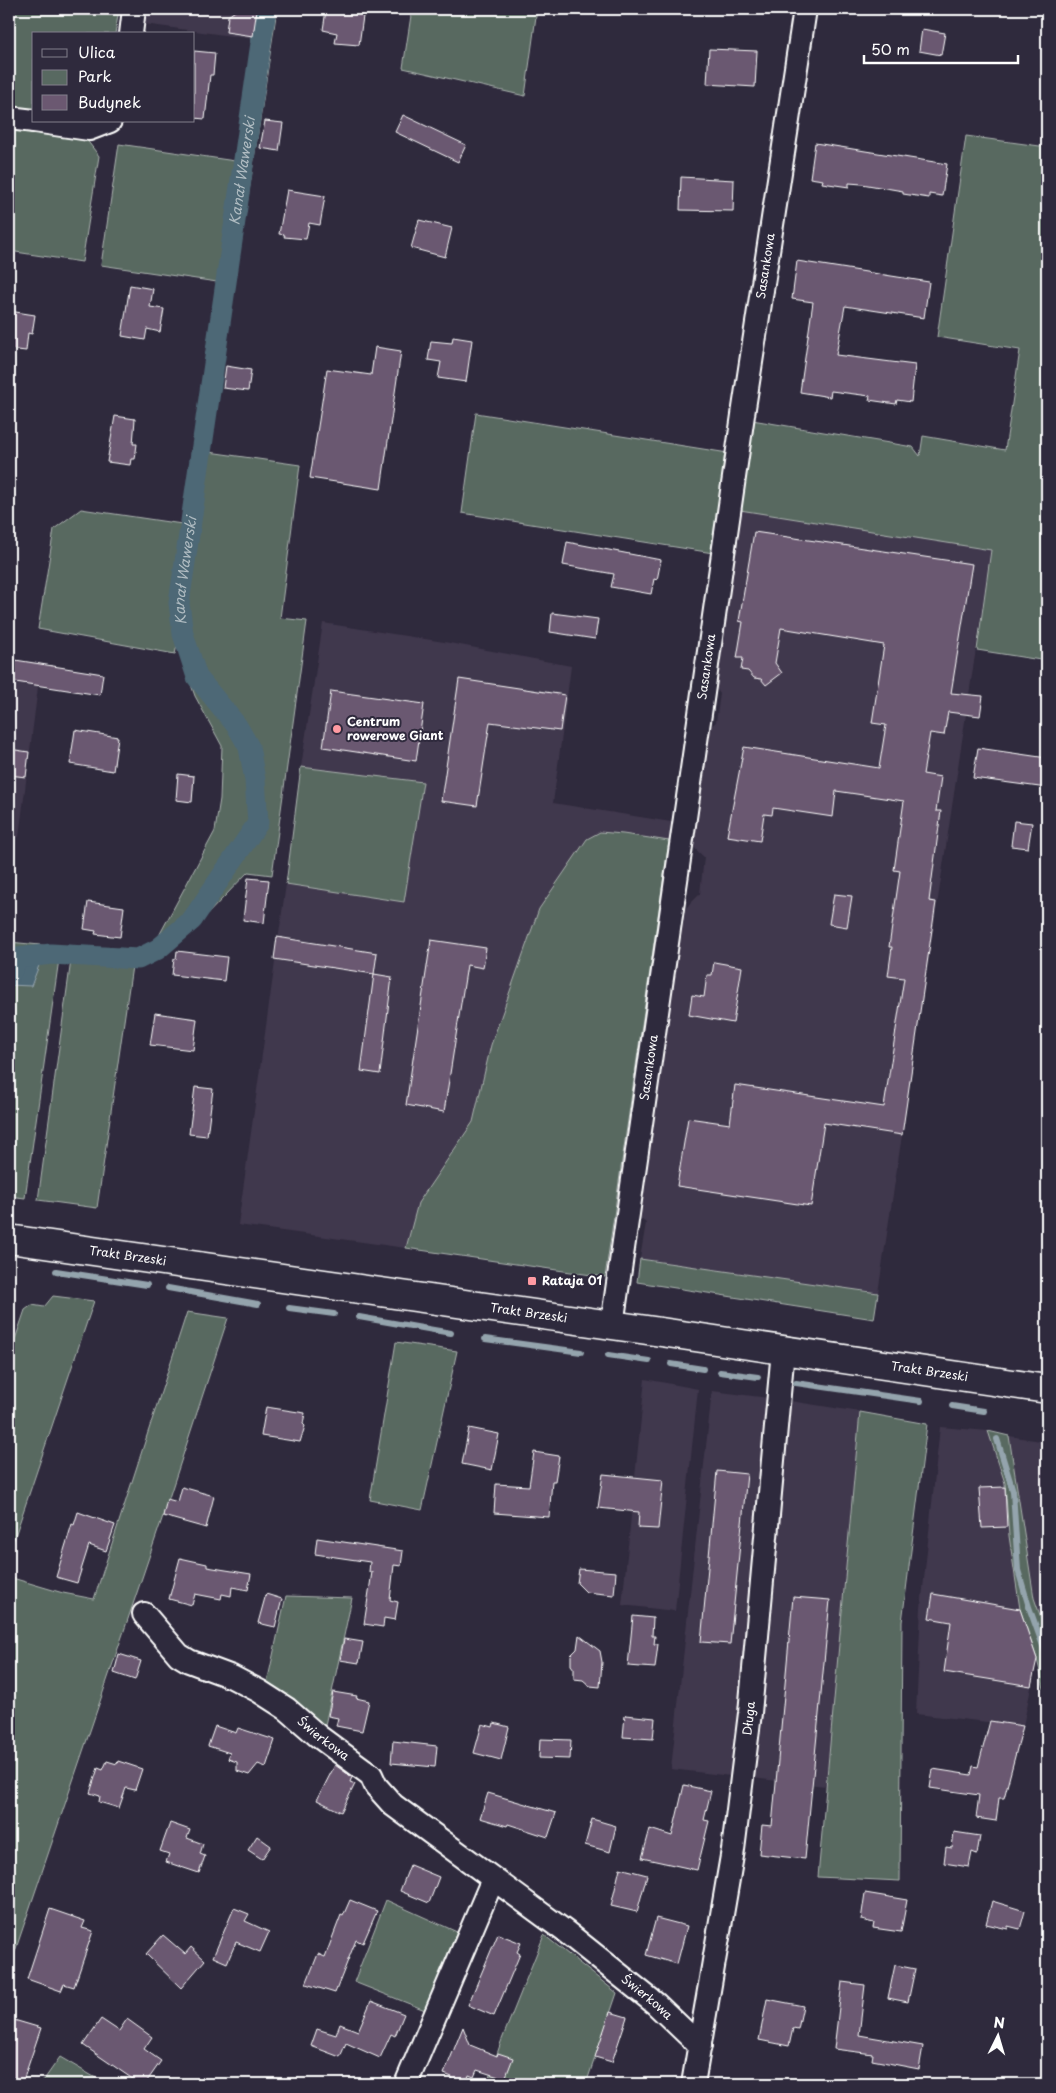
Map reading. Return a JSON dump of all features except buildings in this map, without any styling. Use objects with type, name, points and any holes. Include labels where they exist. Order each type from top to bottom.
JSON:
[{"type":"main road","name":"Trakt Brzeski","points":[[9,1239],[1047,1389]]},
{"type":"street","points":[[131,32],[134,9]]},
{"type":"street","name":"Sasankowa","points":[[612,1325],[772,216],[805,9]]},
{"type":"street","points":[[9,118],[32,121]]},
{"type":"street","points":[[41,122],[90,129],[108,122]]},
{"type":"street","name":"Długa","points":[[693,2084],[733,1850],[750,1713],[783,1350]]},
{"type":"street","name":"Świerkowa","points":[[144,1614],[179,1655],[232,1677],[259,1691],[286,1709],[318,1736],[371,1775],[376,1786],[393,1805],[566,1932],[656,2004],[700,2046]]},
{"type":"street","points":[[406,2084],[493,1879]]},
{"type":"shaded area","points":[[139,9],[257,9],[253,39],[137,23]]},
{"type":"shaded area","points":[[740,510],[991,550],[878,1293],[640,1259],[646,1223],[636,1215],[679,915],[700,894],[704,857],[689,843],[706,730],[716,722],[720,694],[712,682]]},
{"type":"shaded area","points":[[323,623],[444,642],[571,666],[553,803],[671,822],[669,841],[600,832],[587,839],[539,909],[491,1045],[473,1122],[418,1203],[406,1248],[238,1225],[286,884],[404,902],[423,782],[301,767]]},
{"type":"shaded area","points":[[9,659],[41,663],[19,837],[9,836]]},
{"type":"shaded area","points":[[645,1379],[698,1389],[675,1611],[622,1605]]},
{"type":"shaded area","points":[[712,1391],[769,1398],[731,1776],[671,1769]]},
{"type":"shaded area","points":[[790,1401],[860,1412],[826,1786],[752,1778]]},
{"type":"shaded area","points":[[940,1427],[988,1431],[1005,1483],[1009,1536],[1020,1609],[1037,1659],[1023,1726],[916,1714],[921,1608]]},
{"type":"shaded area","points":[[1009,1436],[1047,1442],[1047,1635],[1034,1598]]},
{"type":"green space","points":[[9,9],[119,9],[115,32],[32,32],[32,110],[9,107]]},
{"type":"green space","points":[[257,9],[277,9],[209,452],[300,465],[280,618],[307,621],[272,875],[248,872],[200,922],[141,966],[132,966],[97,1208],[38,1200],[71,960],[59,959],[25,1198],[9,1196],[9,942],[134,954],[154,945],[215,831],[220,799],[222,746],[195,696],[177,645],[175,654],[38,629],[54,529],[81,509],[182,524],[217,282],[101,265],[119,144],[235,161]]},
{"type":"green space","points":[[412,9],[537,9],[525,96],[403,68]]},
{"type":"green space","points":[[9,128],[86,139],[99,156],[82,262],[9,251]]},
{"type":"green space","points":[[966,136],[1047,147],[1047,661],[977,650],[991,550],[740,510],[752,420],[913,447],[920,456],[923,436],[1005,450],[1020,350],[937,337]]},
{"type":"green space","points":[[476,413],[728,453],[713,553],[462,513]]},
{"type":"green space","points":[[301,767],[423,782],[404,902],[286,884]]},
{"type":"green space","points":[[600,832],[669,841],[605,1277],[406,1248],[418,1203],[473,1122],[491,1045],[539,909],[587,839]]},
{"type":"green space","points":[[640,1259],[878,1293],[874,1319],[637,1282]]},
{"type":"green space","points":[[53,1296],[94,1301],[9,1554],[9,1357],[25,1310],[32,1305],[44,1307]]},
{"type":"green space","points":[[187,1312],[228,1318],[163,1516],[9,1969],[9,1577],[63,1593],[94,1599]]},
{"type":"green space","points":[[396,1342],[457,1351],[422,1510],[370,1500]]},
{"type":"green space","points":[[860,1412],[927,1424],[902,1622],[900,1881],[818,1877]]},
{"type":"green space","points":[[988,1431],[1009,1436],[1034,1598],[1047,1635],[1047,1701],[1037,1659],[1020,1609],[1009,1536],[1005,1483]]},
{"type":"green space","points":[[286,1596],[352,1598],[324,1730],[267,1683]]},
{"type":"green space","points":[[386,1900],[457,1932],[425,2010],[354,1982]]},
{"type":"green space","points":[[544,1935],[617,1993],[586,2084],[487,2084],[501,2042]]},
{"type":"green space","points":[[60,2057],[106,2084],[41,2084]]},
{"type":"water","points":[[27,956],[40,963],[31,986],[9,985],[9,963]]},
{"type":"waterway","name":"Kanał Wawerski","points":[[9,976],[18,958],[51,954],[138,959],[158,949],[192,920],[258,823],[255,780],[249,747],[237,726],[197,677],[183,634],[179,603],[266,9]]},
{"type":"waterway","points":[[56,1271],[147,1285]]},
{"type":"waterway","points":[[168,1288],[258,1304]]},
{"type":"waterway","points":[[289,1308],[334,1314]]},
{"type":"waterway","points":[[359,1317],[451,1333]]},
{"type":"waterway","points":[[485,1339],[581,1352]]},
{"type":"waterway","points":[[608,1355],[649,1361]]},
{"type":"waterway","points":[[671,1364],[703,1369]]},
{"type":"waterway","points":[[720,1372],[758,1377]]},
{"type":"waterway","points":[[796,1383],[921,1401]]},
{"type":"waterway","points":[[952,1406],[984,1411]]},
{"type":"waterway","points":[[997,1439],[1013,1491],[1018,1570],[1047,1657]]},
{"type":"place","name":"Centrum rowerowe Giant","points":[[337,729]]},
{"type":"place","name":"Rataja 01","points":[[532,1281]]}]
